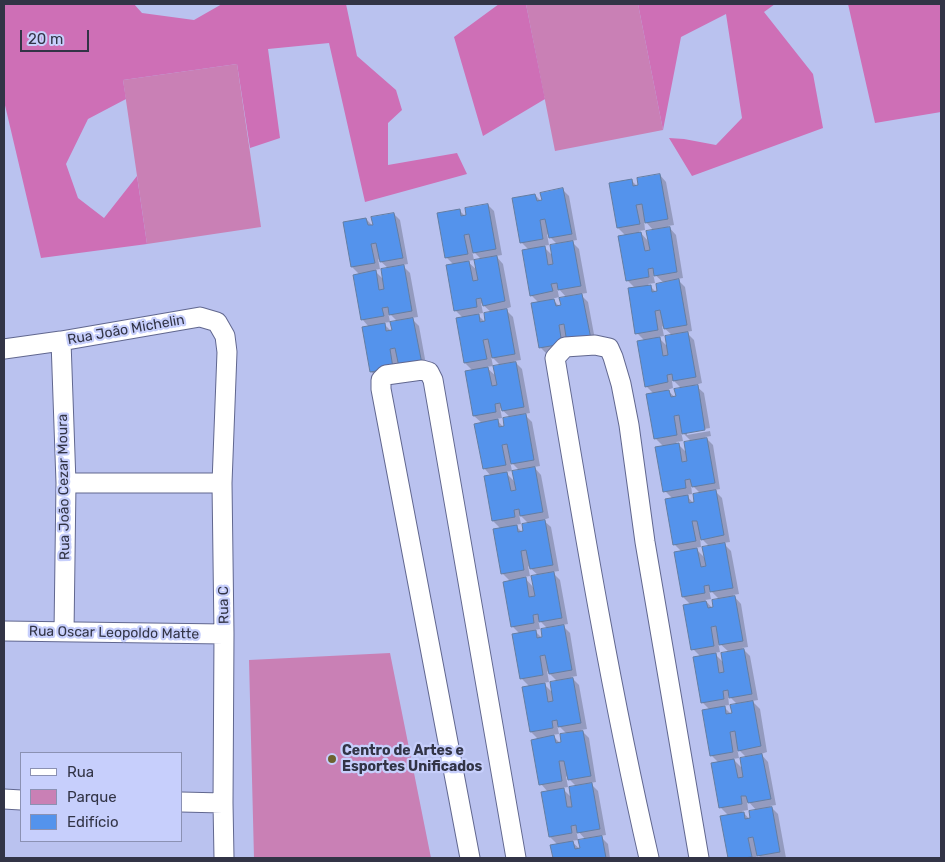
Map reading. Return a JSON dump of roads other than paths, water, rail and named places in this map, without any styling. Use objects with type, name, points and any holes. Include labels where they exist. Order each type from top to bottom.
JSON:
[{"type":"street","name":"Rua João Michelin","points":[[4,349],[61,342],[200,317],[217,322],[225,336],[227,352]]},
{"type":"street","name":"Rua João Cezar Moura","points":[[61,342],[66,483],[64,632]]},
{"type":"street","points":[[649,858],[632,785],[590,570],[555,358],[565,347],[595,345],[609,348],[621,384],[629,425],[647,552],[699,858]]},
{"type":"street","name":"Rua C","points":[[224,858],[222,483],[227,352]]},
{"type":"street","points":[[470,858],[381,388],[381,380],[386,375],[406,371],[422,370],[429,372],[432,380],[516,858]]},
{"type":"street","points":[[66,483],[222,483]]},
{"type":"street","name":"Rua Oscar Leopoldo Matte","points":[[4,631],[224,634]]},
{"type":"street","points":[[4,799],[20,800]]},
{"type":"street","points":[[182,802],[223,803]]},
{"type":"place","name":"Centro de Artes e Esportes Unificados","points":[[332,759]]}]
